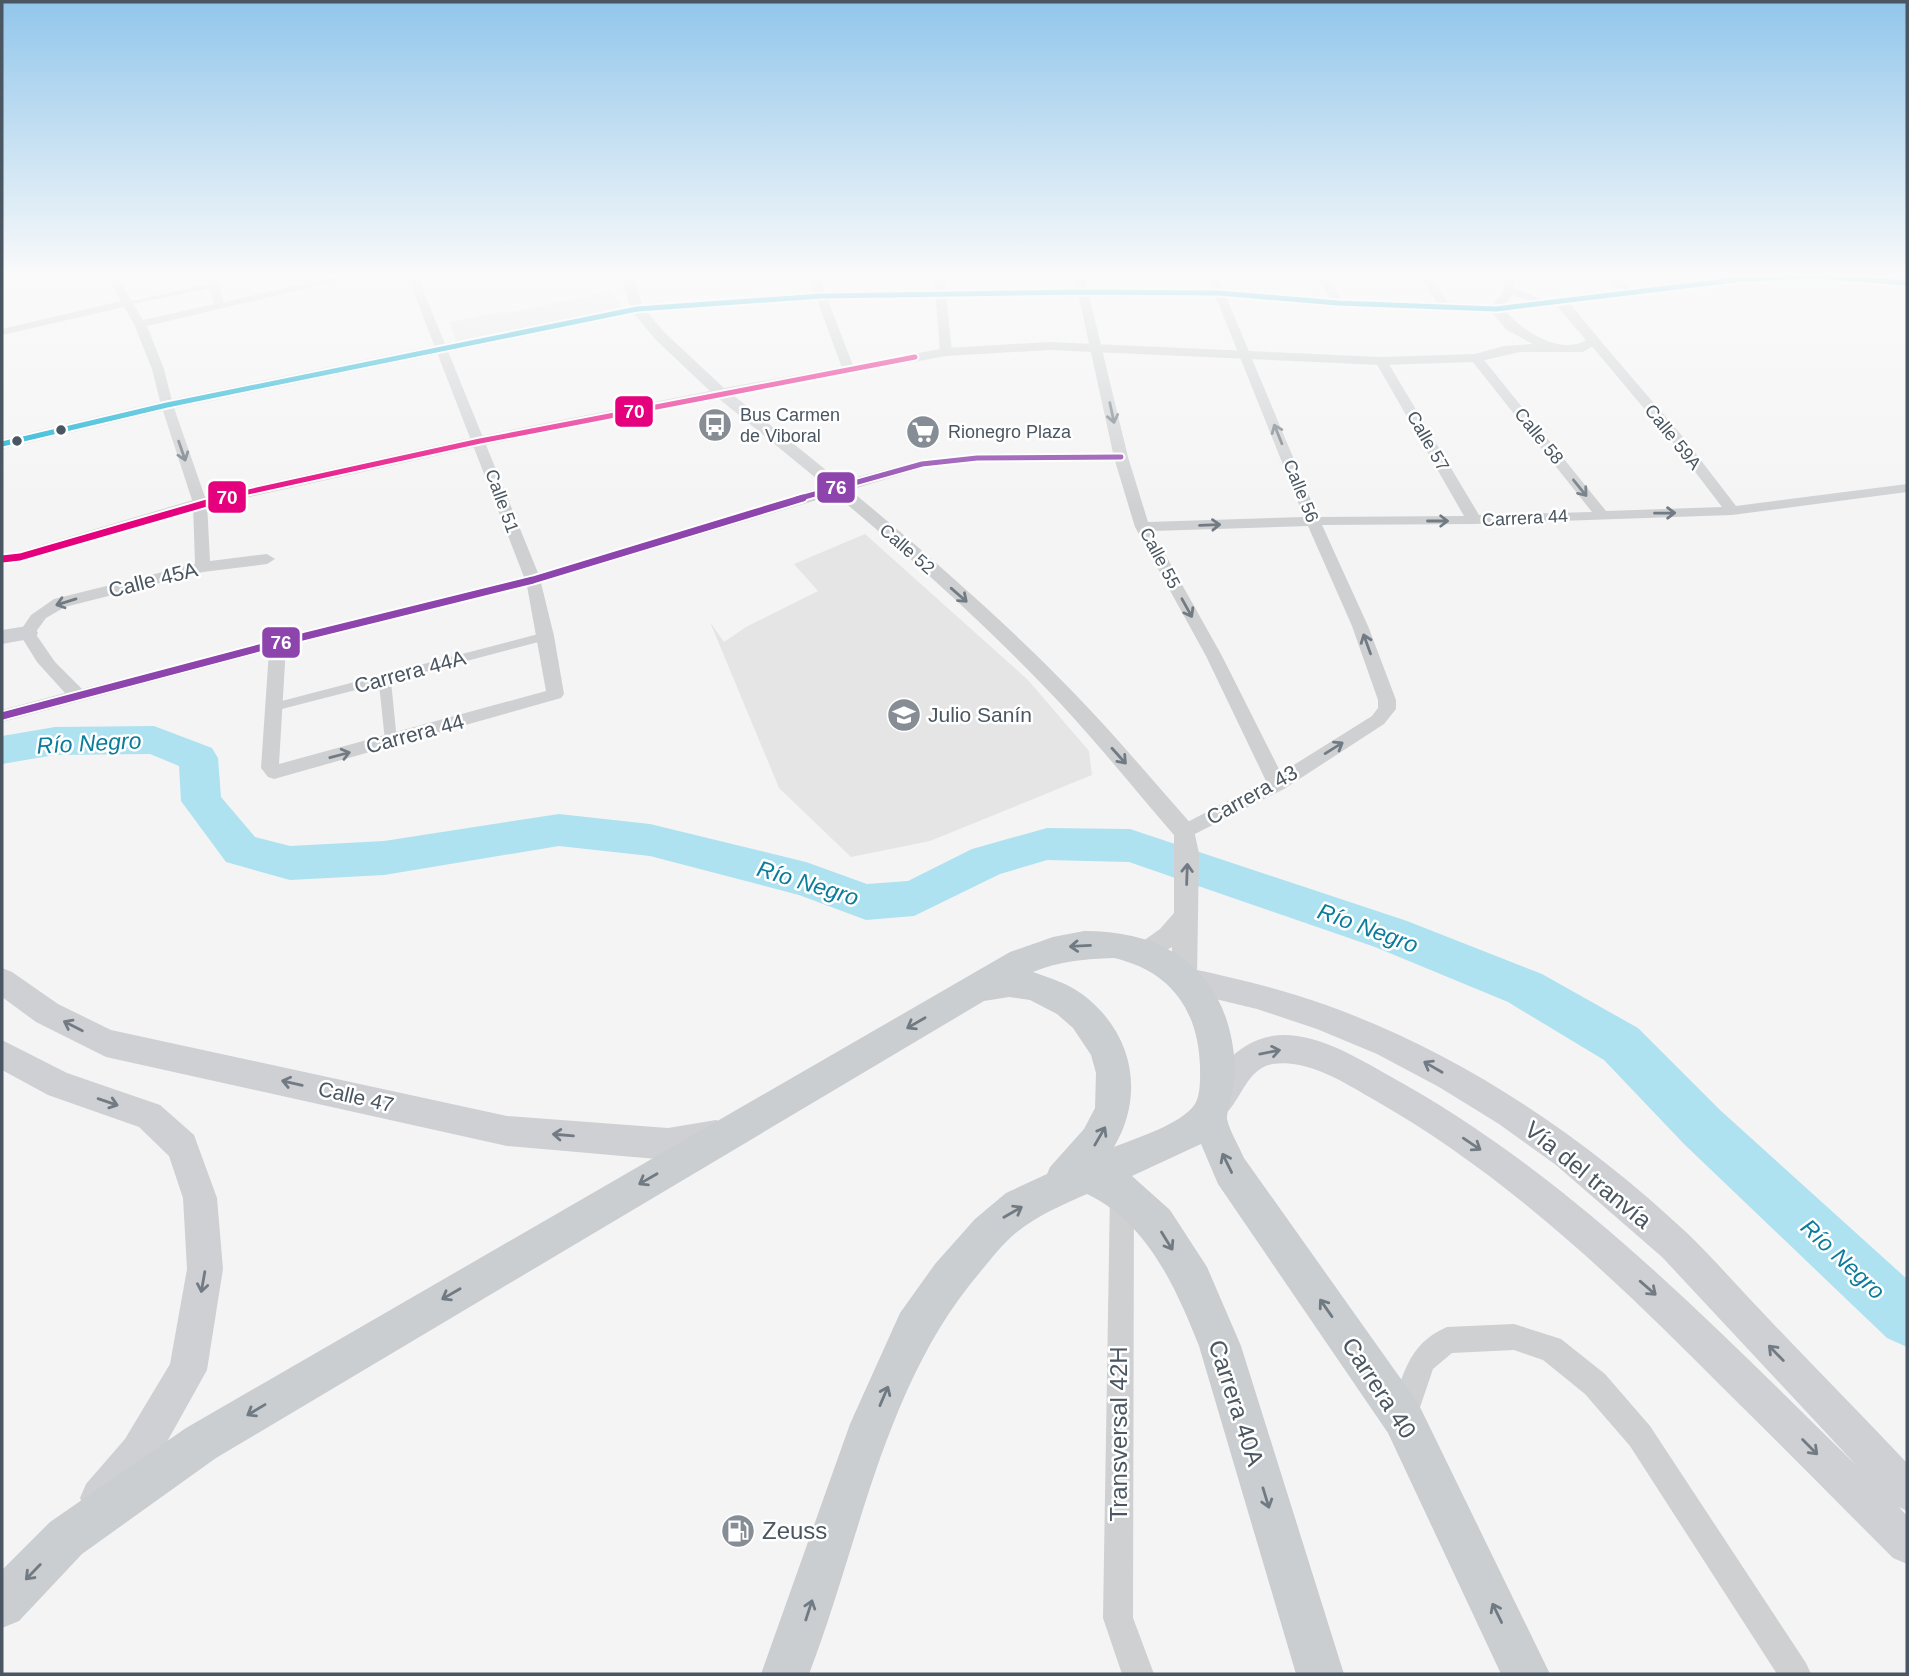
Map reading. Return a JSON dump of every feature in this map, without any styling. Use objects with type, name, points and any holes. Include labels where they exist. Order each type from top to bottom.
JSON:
[{"type":"main road","points":[[2,637],[27,633]]},
{"type":"main road","points":[[66,1538],[201,1443],[728,1132],[975,989],[1048,950],[1073,945],[1101,945],[1148,951],[1166,961],[1186,978],[1211,1025],[1220,1070],[1208,1117]]},
{"type":"main road","name":"Vía del tranvía","points":[[1186,978],[1240,991],[1351,1027],[1425,1062],[1501,1106],[1578,1164],[1674,1245],[1907,1491]]},
{"type":"main road","name":"Calle 47","points":[[2,981],[47,1013],[106,1043],[507,1131],[668,1144],[728,1132]]},
{"type":"main road","points":[[975,989],[1008,983],[1040,988],[1066,1001],[1090,1021],[1103,1041],[1114,1068],[1115,1096],[1107,1123],[1094,1146],[1088,1185]]},
{"type":"main road","points":[[785,1674],[863,1447],[907,1340],[950,1276],[1003,1218],[1088,1185],[1188,1134],[1208,1117],[1240,1068],[1259,1053],[1275,1050],[1297,1051],[1338,1064],[1397,1094],[1484,1152],[1549,1202],[1652,1292],[1907,1544]]},
{"type":"main road","points":[[2,1054],[59,1085],[149,1116],[183,1146],[201,1198],[205,1269],[188,1370],[139,1453],[66,1538],[2,1604]]},
{"type":"main road","name":"Carrera 40","points":[[1208,1117],[1231,1171],[1403,1418],[1526,1674]]},
{"type":"main road","name":"Carrera 40A","points":[[1088,1185],[1156,1224],[1193,1281],[1220,1346],[1320,1674]]},
{"type":"street","points":[[152,353],[200,503],[203,567]]},
{"type":"street","points":[[2,444],[167,405],[420,353]]},
{"type":"street","name":"Calle 51","points":[[443,353],[480,441],[533,580],[547,636],[555,694]]},
{"type":"street","name":"Calle 52","points":[[678,353],[721,393],[836,487],[983,616],[1066,697],[1185,832]]},
{"type":"street","points":[[842,353],[848,368]]},
{"type":"street","points":[[2,559],[20,557],[200,503],[480,441],[848,368],[939,353]]},
{"type":"street","name":"Calle 55","points":[[1099,353],[1121,457],[1142,527],[1214,656],[1277,784]]},
{"type":"street","points":[[1176,353],[1381,361],[1476,358],[1491,353]]},
{"type":"street","name":"Calle 56","points":[[1245,353],[1313,522],[1360,626],[1387,700],[1387,709]]},
{"type":"street","name":"Calle 59A","points":[[1604,353],[1678,440],[1731,511]]},
{"type":"street","name":"Calle 58","points":[[1476,358],[1601,514]]},
{"type":"street","name":"Calle 57","points":[[1381,361],[1474,520]]},
{"type":"street","points":[[2,716],[77,694],[533,580],[836,487],[922,464],[977,458],[1121,457]]},
{"type":"street","name":"Carrera 44","points":[[1142,527],[1731,511],[1907,488]]},
{"type":"street","name":"Calle 45A","points":[[42,612],[60,603],[203,567],[267,559]]},
{"type":"street","points":[[42,612],[33,620],[27,633],[60,681],[77,694]]},
{"type":"street","name":"Carrera 44A","points":[[274,707],[547,636]]},
{"type":"street","points":[[274,707],[278,643]]},
{"type":"street","points":[[385,680],[391,741]]},
{"type":"street","name":"Carrera 44","points":[[274,707],[270,768],[274,772],[555,694]]},
{"type":"street","name":"Carrera 43","points":[[1186,978],[1185,832],[1277,784],[1378,720],[1387,709]]},
{"type":"street","points":[[1148,951],[1170,936],[1185,916]]},
{"type":"street","name":"Transversal 42H","points":[[1088,1185],[1118,1618],[1138,1674]]},
{"type":"street","points":[[1403,1418],[1422,1360],[1447,1340],[1514,1336],[1552,1349],[1595,1384],[1640,1436],[1794,1674]]},
{"type":"shaded area","name":"Julio Sanín","points":[[865,534],[1028,680],[1089,751],[1092,775],[930,841],[851,857],[779,788],[710,622],[724,642],[746,627],[818,591],[794,564]]},
{"type":"waterway","name":"Río Negro","points":[[2,750],[55,741],[154,740],[198,758],[201,801],[241,850],[290,863],[384,858],[559,830],[650,840],[806,879],[866,902],[914,898],[987,861],[1047,844],[1130,846],[1391,934],[1525,988],[1621,1044],[1702,1127],[1907,1318]]},
{"type":"transit line","points":[[2,444],[167,405],[421,353]]},
{"type":"transit line","name":"70","points":[[2,559],[20,557],[200,503],[480,441],[915,357]]},
{"type":"transit line","name":"76","points":[[2,716],[278,643],[533,580],[922,464],[977,458],[1121,457]]},
{"type":"place","name":"Bus Carmen de Viboral","points":[[715,425]]},
{"type":"place","name":"Rionegro Plaza","points":[[923,432]]},
{"type":"place","name":"Julio Sanín","points":[[904,715]]},
{"type":"place","name":"Zeuss","points":[[738,1531]]}]
